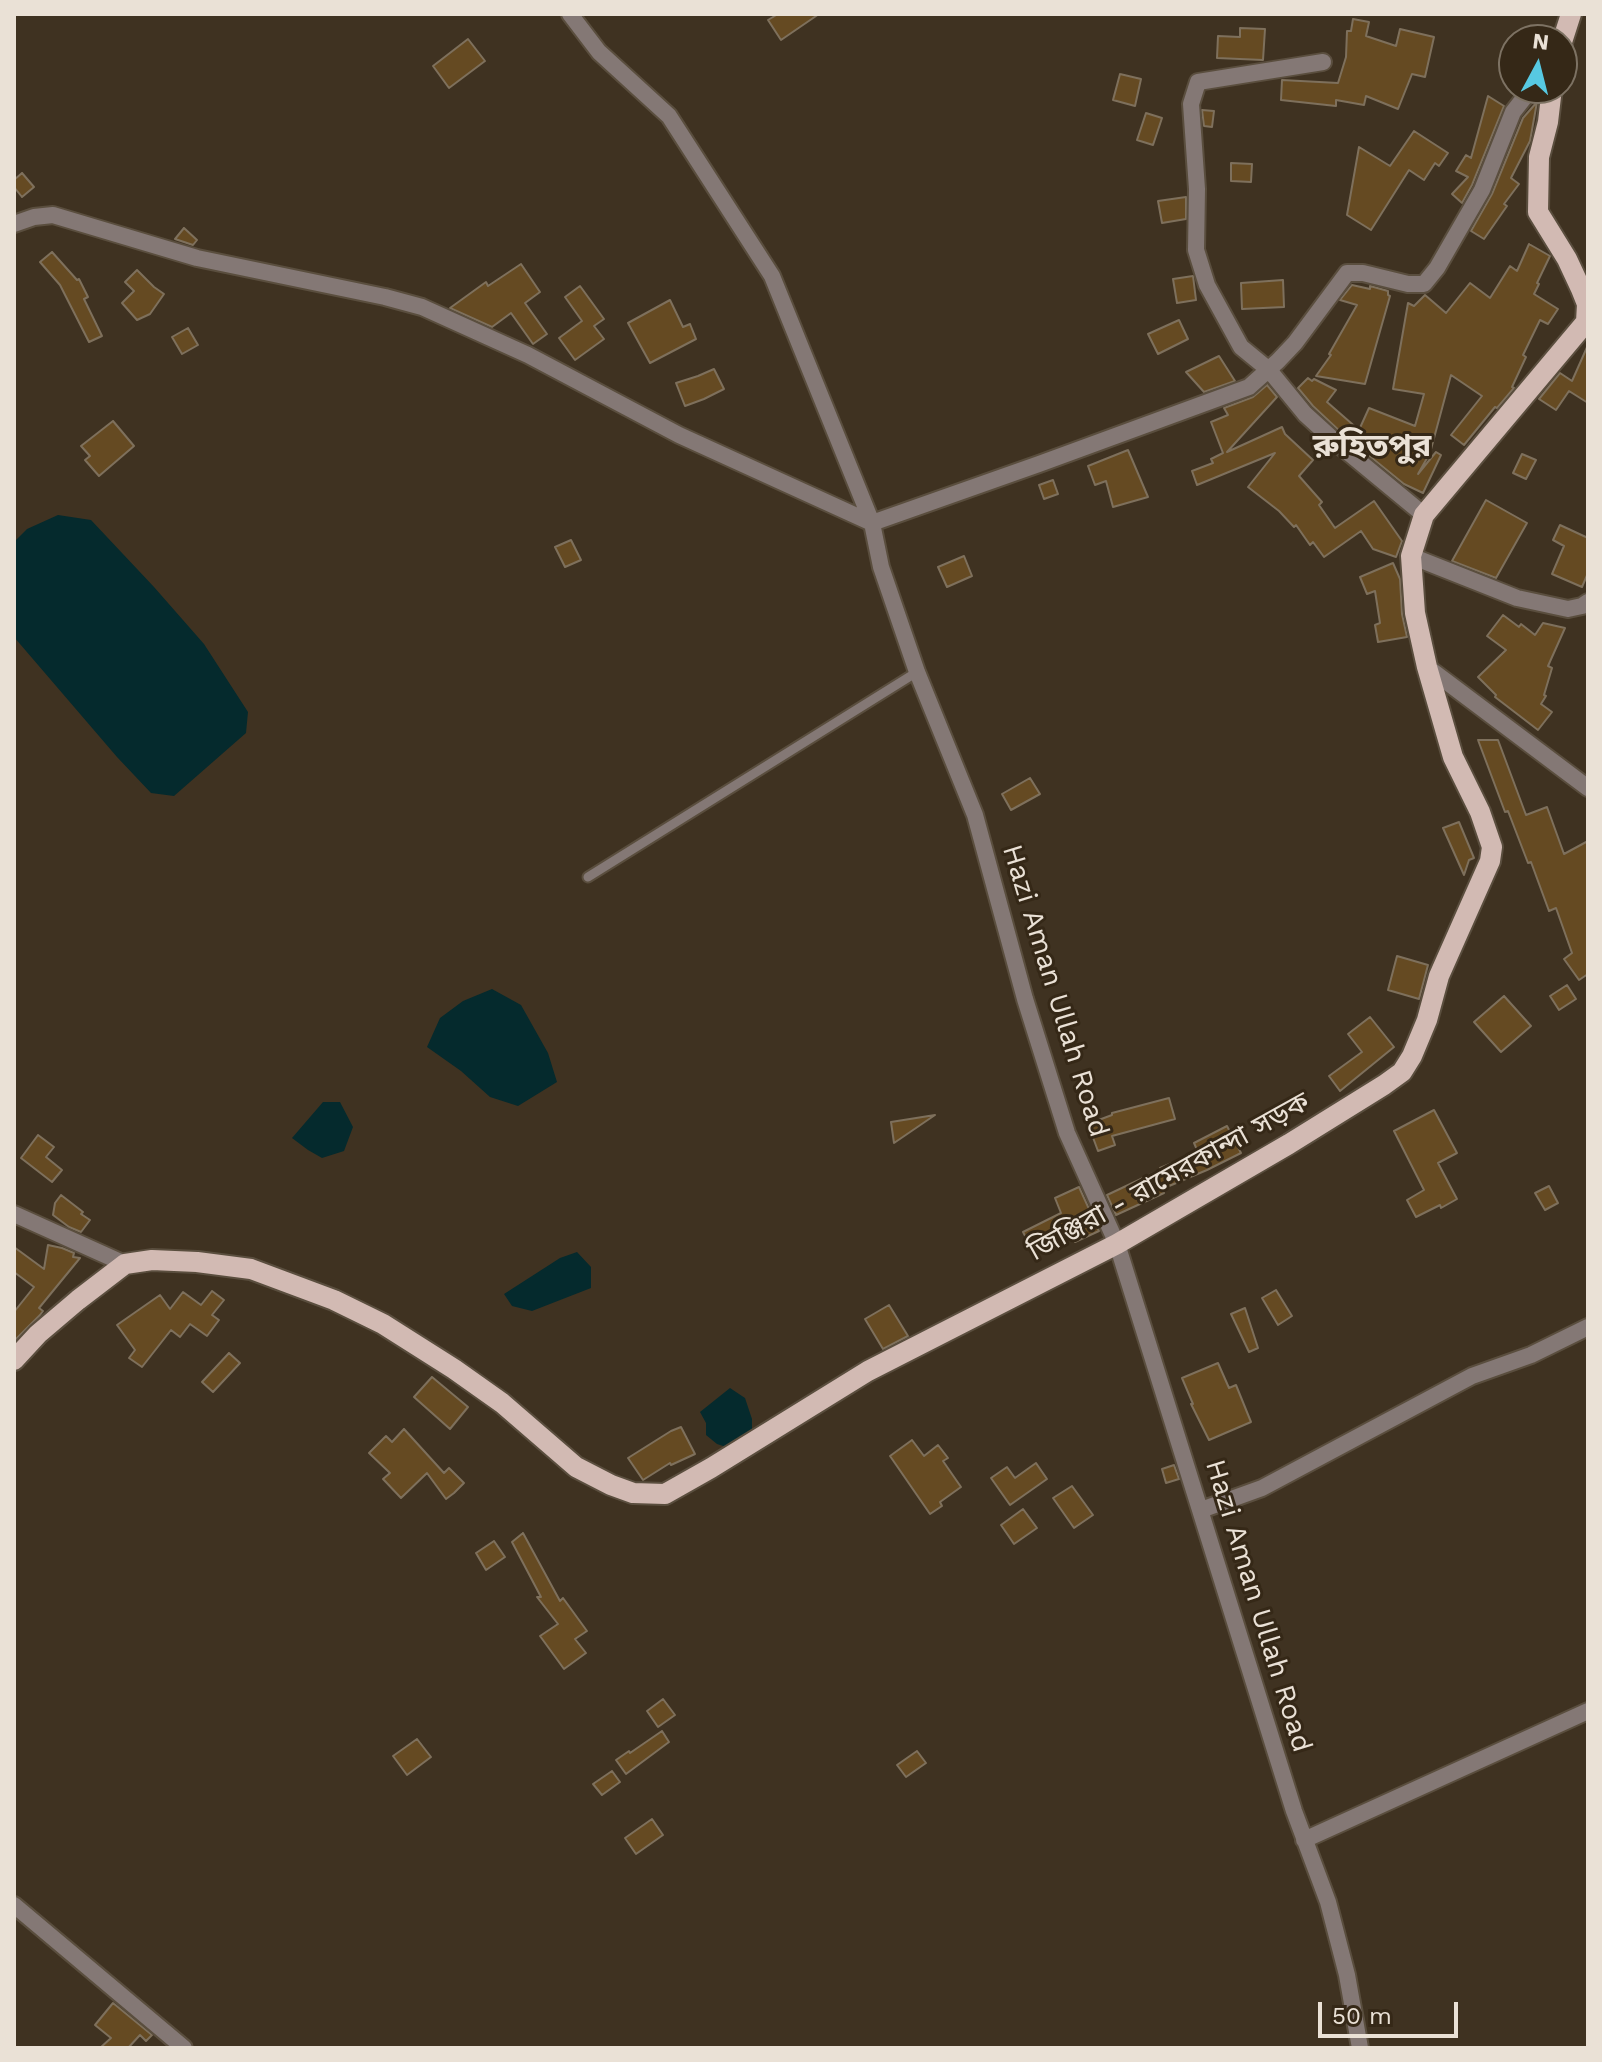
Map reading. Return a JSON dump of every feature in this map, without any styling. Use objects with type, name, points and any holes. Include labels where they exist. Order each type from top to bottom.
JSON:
[{"type":"main road","name":"জিঞ্জিরা - রামেরকান্দা সড়ক","points":[[125,1264],[152,1260],[251,1269],[334,1300],[383,1324],[454,1369],[502,1403],[576,1467],[633,1493],[665,1494],[868,1371],[1117,1244],[1289,1144],[1402,1072],[1427,1020],[1439,976],[1490,861],[1492,847],[1480,812],[1453,757],[1427,667],[1415,613],[1411,556],[1424,515],[1586,322],[1587,304],[1581,289],[1567,259],[1538,212],[1539,157],[1550,104]]},
{"type":"main road","points":[[14,1360],[38,1334],[125,1264]]},
{"type":"street","name":"Hazi Aman Ullah Road","points":[[570,14],[599,52],[669,116],[772,276],[872,523],[881,567],[917,672],[975,815],[1025,999],[1067,1133],[1117,1244],[1304,1840],[1328,1902],[1347,1975],[1360,2048]]},
{"type":"street","points":[[1323,62],[1198,82],[1191,104],[1197,189],[1196,250],[1207,285],[1241,347],[1269,370],[1305,414],[1424,515]]},
{"type":"street","points":[[14,224],[53,215],[197,258],[422,307],[528,355],[679,435],[872,523],[1249,387],[1295,343],[1347,273],[1424,284],[1437,268],[1482,190],[1513,112],[1519,104]]},
{"type":"street","points":[[1411,556],[1517,598],[1568,609],[1588,602]]},
{"type":"street","points":[[1427,667],[1588,788]]},
{"type":"street","points":[[14,1214],[125,1264]]},
{"type":"street","points":[[1201,1510],[1262,1488],[1472,1376],[1531,1355],[1588,1327]]},
{"type":"street","points":[[1304,1840],[1588,1711]]},
{"type":"street","points":[[14,1905],[184,2048]]},
{"type":"lane","points":[[588,877],[917,672]]},
{"type":"water","points":[[58,515],[91,520],[204,644],[248,712],[246,733],[174,796],[151,793],[14,637],[14,542],[27,529]]},
{"type":"water","points":[[492,989],[521,1005],[548,1053],[557,1082],[518,1106],[490,1097],[427,1047],[440,1018],[463,1001]]},
{"type":"water","points":[[323,1102],[340,1102],[353,1127],[344,1151],[322,1158],[292,1138]]},
{"type":"water","points":[[577,1252],[591,1267],[591,1288],[532,1311],[512,1306],[504,1294],[560,1258]]},
{"type":"water","points":[[730,1388],[745,1398],[752,1419],[752,1435],[732,1449],[717,1444],[706,1435],[706,1423],[700,1412]]},
{"type":"building","points":[[778,14],[819,14],[781,40],[768,20]]},
{"type":"building","points":[[1353,19],[1369,22],[1366,36],[1396,46],[1400,29],[1434,37],[1425,77],[1412,74],[1398,109],[1366,96],[1364,105],[1336,100],[1336,106],[1281,100],[1282,80],[1338,83],[1346,57],[1347,31],[1351,31]]},
{"type":"building","points":[[1240,28],[1265,29],[1263,60],[1217,58],[1218,36],[1240,37]]},
{"type":"building","points":[[468,39],[485,61],[449,88],[433,66]]},
{"type":"building","points":[[1120,74],[1141,79],[1135,106],[1113,100]]},
{"type":"building","points":[[1488,96],[1504,106],[1462,203],[1452,194],[1468,177],[1456,171],[1466,155],[1471,158]]},
{"type":"building","points":[[1537,104],[1530,141],[1511,178],[1519,184],[1484,239],[1471,231],[1492,194],[1523,118]]},
{"type":"building","points":[[1202,110],[1214,111],[1212,127],[1204,126]]},
{"type":"building","points":[[1146,113],[1162,118],[1153,145],[1137,140]]},
{"type":"building","points":[[1414,131],[1448,153],[1439,166],[1435,163],[1424,180],[1409,170],[1371,230],[1347,215],[1359,147],[1390,166]]},
{"type":"building","points":[[1231,163],[1252,164],[1251,182],[1231,181]]},
{"type":"building","points":[[22,173],[34,187],[22,197],[14,187],[14,180]]},
{"type":"building","points":[[1186,197],[1186,219],[1162,223],[1158,201]]},
{"type":"building","points":[[184,228],[197,240],[193,245],[175,239]]},
{"type":"building","points":[[1529,244],[1550,256],[1534,294],[1558,309],[1548,324],[1540,320],[1523,355],[1526,357],[1514,388],[1464,445],[1451,435],[1482,396],[1451,375],[1430,453],[1418,474],[1436,452],[1441,455],[1423,493],[1404,484],[1345,436],[1298,388],[1308,378],[1336,390],[1327,402],[1359,430],[1369,408],[1415,426],[1424,394],[1393,389],[1408,303],[1414,306],[1425,295],[1446,313],[1470,283],[1490,298],[1510,266],[1517,271]]},
{"type":"building","points":[[52,252],[79,279],[88,297],[84,299],[102,336],[89,342],[60,285],[40,262]]},
{"type":"building","points":[[521,264],[540,292],[525,303],[547,334],[533,344],[511,313],[492,327],[450,308],[486,282],[488,286]]},
{"type":"building","points":[[137,270],[164,294],[150,314],[137,320],[122,303],[134,291],[125,282]]},
{"type":"building","points":[[1193,276],[1196,300],[1177,303],[1173,279]]},
{"type":"building","points":[[1283,280],[1284,307],[1242,309],[1241,283]]},
{"type":"building","points":[[1352,285],[1388,291],[1390,296],[1365,384],[1316,376],[1331,355],[1357,305],[1340,300]]},
{"type":"building","points":[[580,286],[604,319],[594,326],[604,339],[575,360],[559,338],[582,321],[565,297]]},
{"type":"building","points":[[670,300],[683,327],[690,324],[696,339],[650,363],[628,323]]},
{"type":"building","points":[[1179,320],[1188,339],[1158,354],[1148,334]]},
{"type":"building","points":[[188,328],[198,345],[182,354],[172,337]]},
{"type":"building","points":[[1588,345],[1588,403],[1569,391],[1556,410],[1539,399],[1560,373],[1572,381]]},
{"type":"building","points":[[1219,356],[1235,381],[1204,392],[1186,372]]},
{"type":"building","points":[[714,369],[724,389],[685,406],[676,383]]},
{"type":"building","points":[[1267,385],[1277,397],[1227,452],[1282,427],[1285,434],[1313,460],[1299,476],[1322,502],[1319,505],[1335,528],[1374,501],[1402,541],[1396,557],[1373,549],[1361,531],[1324,557],[1313,542],[1310,545],[1296,525],[1294,527],[1248,487],[1275,453],[1197,485],[1192,471],[1213,463],[1211,459],[1223,453],[1211,422],[1228,415],[1224,408],[1253,397]]},
{"type":"building","points":[[113,421],[134,446],[99,476],[85,460],[90,456],[81,446]]},
{"type":"building","points":[[1128,450],[1148,497],[1113,507],[1106,481],[1095,485],[1088,466]]},
{"type":"building","points":[[1522,454],[1536,460],[1526,479],[1513,473]]},
{"type":"building","points":[[1053,480],[1058,494],[1044,499],[1039,485]]},
{"type":"building","points":[[1486,500],[1527,523],[1496,578],[1452,561]]},
{"type":"building","points":[[1560,525],[1588,538],[1588,573],[1582,587],[1552,574],[1564,546],[1553,540]]},
{"type":"building","points":[[571,540],[581,560],[565,567],[555,547]]},
{"type":"building","points":[[964,556],[972,576],[947,587],[938,567]]},
{"type":"building","points":[[1393,563],[1400,579],[1407,637],[1378,642],[1375,625],[1380,623],[1375,591],[1367,594],[1360,577]]},
{"type":"building","points":[[1503,615],[1535,635],[1543,623],[1565,628],[1548,666],[1552,668],[1546,696],[1541,704],[1552,712],[1538,730],[1495,697],[1478,677],[1506,650],[1487,636]]},
{"type":"building","points":[[1478,740],[1498,740],[1526,815],[1547,807],[1564,854],[1588,841],[1588,974],[1579,980],[1564,959],[1572,953],[1556,908],[1549,911],[1531,862],[1528,863],[1508,811],[1505,812]]},
{"type":"building","points":[[1030,778],[1040,794],[1011,810],[1002,794]]},
{"type":"building","points":[[1459,822],[1474,858],[1469,860],[1464,875],[1443,828]]},
{"type":"building","points":[[1397,956],[1428,965],[1419,999],[1388,990]]},
{"type":"building","points":[[1567,985],[1576,999],[1559,1010],[1550,996]]},
{"type":"building","points":[[1504,996],[1531,1026],[1501,1052],[1474,1022]]},
{"type":"building","points":[[1370,1017],[1394,1047],[1340,1091],[1329,1076],[1362,1052],[1348,1034]]},
{"type":"building","points":[[1169,1098],[1175,1119],[1112,1136],[1115,1145],[1098,1151],[1088,1124],[1112,1113]]},
{"type":"building","points":[[1434,1110],[1457,1153],[1438,1163],[1457,1199],[1416,1217],[1407,1200],[1424,1190],[1394,1131]]},
{"type":"building","points":[[935,1115],[894,1143],[891,1122]]},
{"type":"building","points":[[1227,1126],[1241,1153],[1162,1189],[1164,1193],[1116,1215],[1107,1195],[1198,1152],[1194,1143]]},
{"type":"building","points":[[38,1135],[54,1147],[46,1157],[62,1170],[52,1182],[21,1158]]},
{"type":"building","points":[[1549,1186],[1558,1203],[1545,1210],[1535,1193]]},
{"type":"building","points":[[1079,1187],[1099,1231],[1075,1242],[1068,1227],[1030,1245],[1023,1232],[1061,1213],[1055,1198]]},
{"type":"building","points":[[61,1195],[90,1220],[81,1232],[53,1215],[55,1203]]},
{"type":"building","points":[[48,1245],[62,1248],[74,1253],[73,1257],[80,1258],[39,1308],[43,1311],[40,1315],[14,1341],[14,1312],[34,1287],[14,1272],[14,1247],[44,1269]]},
{"type":"building","points":[[1276,1290],[1292,1316],[1278,1325],[1262,1298]]},
{"type":"building","points":[[212,1291],[224,1300],[212,1315],[219,1320],[207,1336],[190,1324],[180,1337],[171,1330],[142,1367],[129,1358],[135,1350],[117,1325],[160,1295],[170,1309],[183,1292],[201,1305]]},
{"type":"building","points":[[889,1305],[908,1336],[883,1349],[865,1319]]},
{"type":"building","points":[[1245,1308],[1258,1348],[1249,1352],[1231,1314]]},
{"type":"building","points":[[229,1353],[240,1363],[213,1392],[202,1382]]},
{"type":"building","points":[[1218,1363],[1229,1388],[1236,1385],[1251,1422],[1209,1440],[1182,1378]]},
{"type":"building","points":[[432,1377],[468,1407],[450,1429],[414,1397]]},
{"type":"building","points":[[681,1427],[695,1454],[670,1463],[643,1480],[628,1458]]},
{"type":"building","points":[[404,1429],[444,1473],[449,1468],[464,1483],[446,1499],[427,1473],[401,1498],[383,1479],[390,1473],[369,1453],[386,1436],[392,1442]]},
{"type":"building","points":[[912,1440],[924,1456],[938,1445],[948,1458],[943,1461],[961,1487],[940,1502],[942,1506],[930,1514],[890,1456]]},
{"type":"building","points":[[1036,1463],[1047,1479],[1010,1505],[991,1478],[1007,1467],[1015,1478]]},
{"type":"building","points":[[1174,1465],[1179,1479],[1166,1483],[1162,1469]]},
{"type":"building","points":[[1072,1486],[1093,1515],[1074,1528],[1053,1498]]},
{"type":"building","points":[[1023,1509],[1037,1528],[1014,1544],[1001,1525]]},
{"type":"building","points":[[523,1533],[560,1601],[563,1598],[587,1631],[575,1639],[586,1653],[564,1669],[540,1636],[558,1624],[537,1597],[541,1597],[512,1542]]},
{"type":"building","points":[[494,1541],[505,1557],[486,1570],[476,1553]]},
{"type":"building","points":[[663,1699],[675,1715],[658,1727],[647,1711]]},
{"type":"building","points":[[662,1731],[669,1742],[626,1774],[616,1760]]},
{"type":"building","points":[[417,1739],[431,1757],[407,1775],[393,1756]]},
{"type":"building","points":[[917,1751],[926,1763],[906,1777],[897,1765]]},
{"type":"building","points":[[612,1771],[620,1782],[602,1795],[593,1784]]},
{"type":"building","points":[[652,1819],[663,1835],[636,1854],[625,1838]]},
{"type":"building","points":[[113,2003],[152,2035],[146,2041],[140,2035],[128,2048],[100,2048],[111,2038],[95,2025]]},
{"type":"district","name":"রুহিতপুর","points":[[1372,447]]}]
